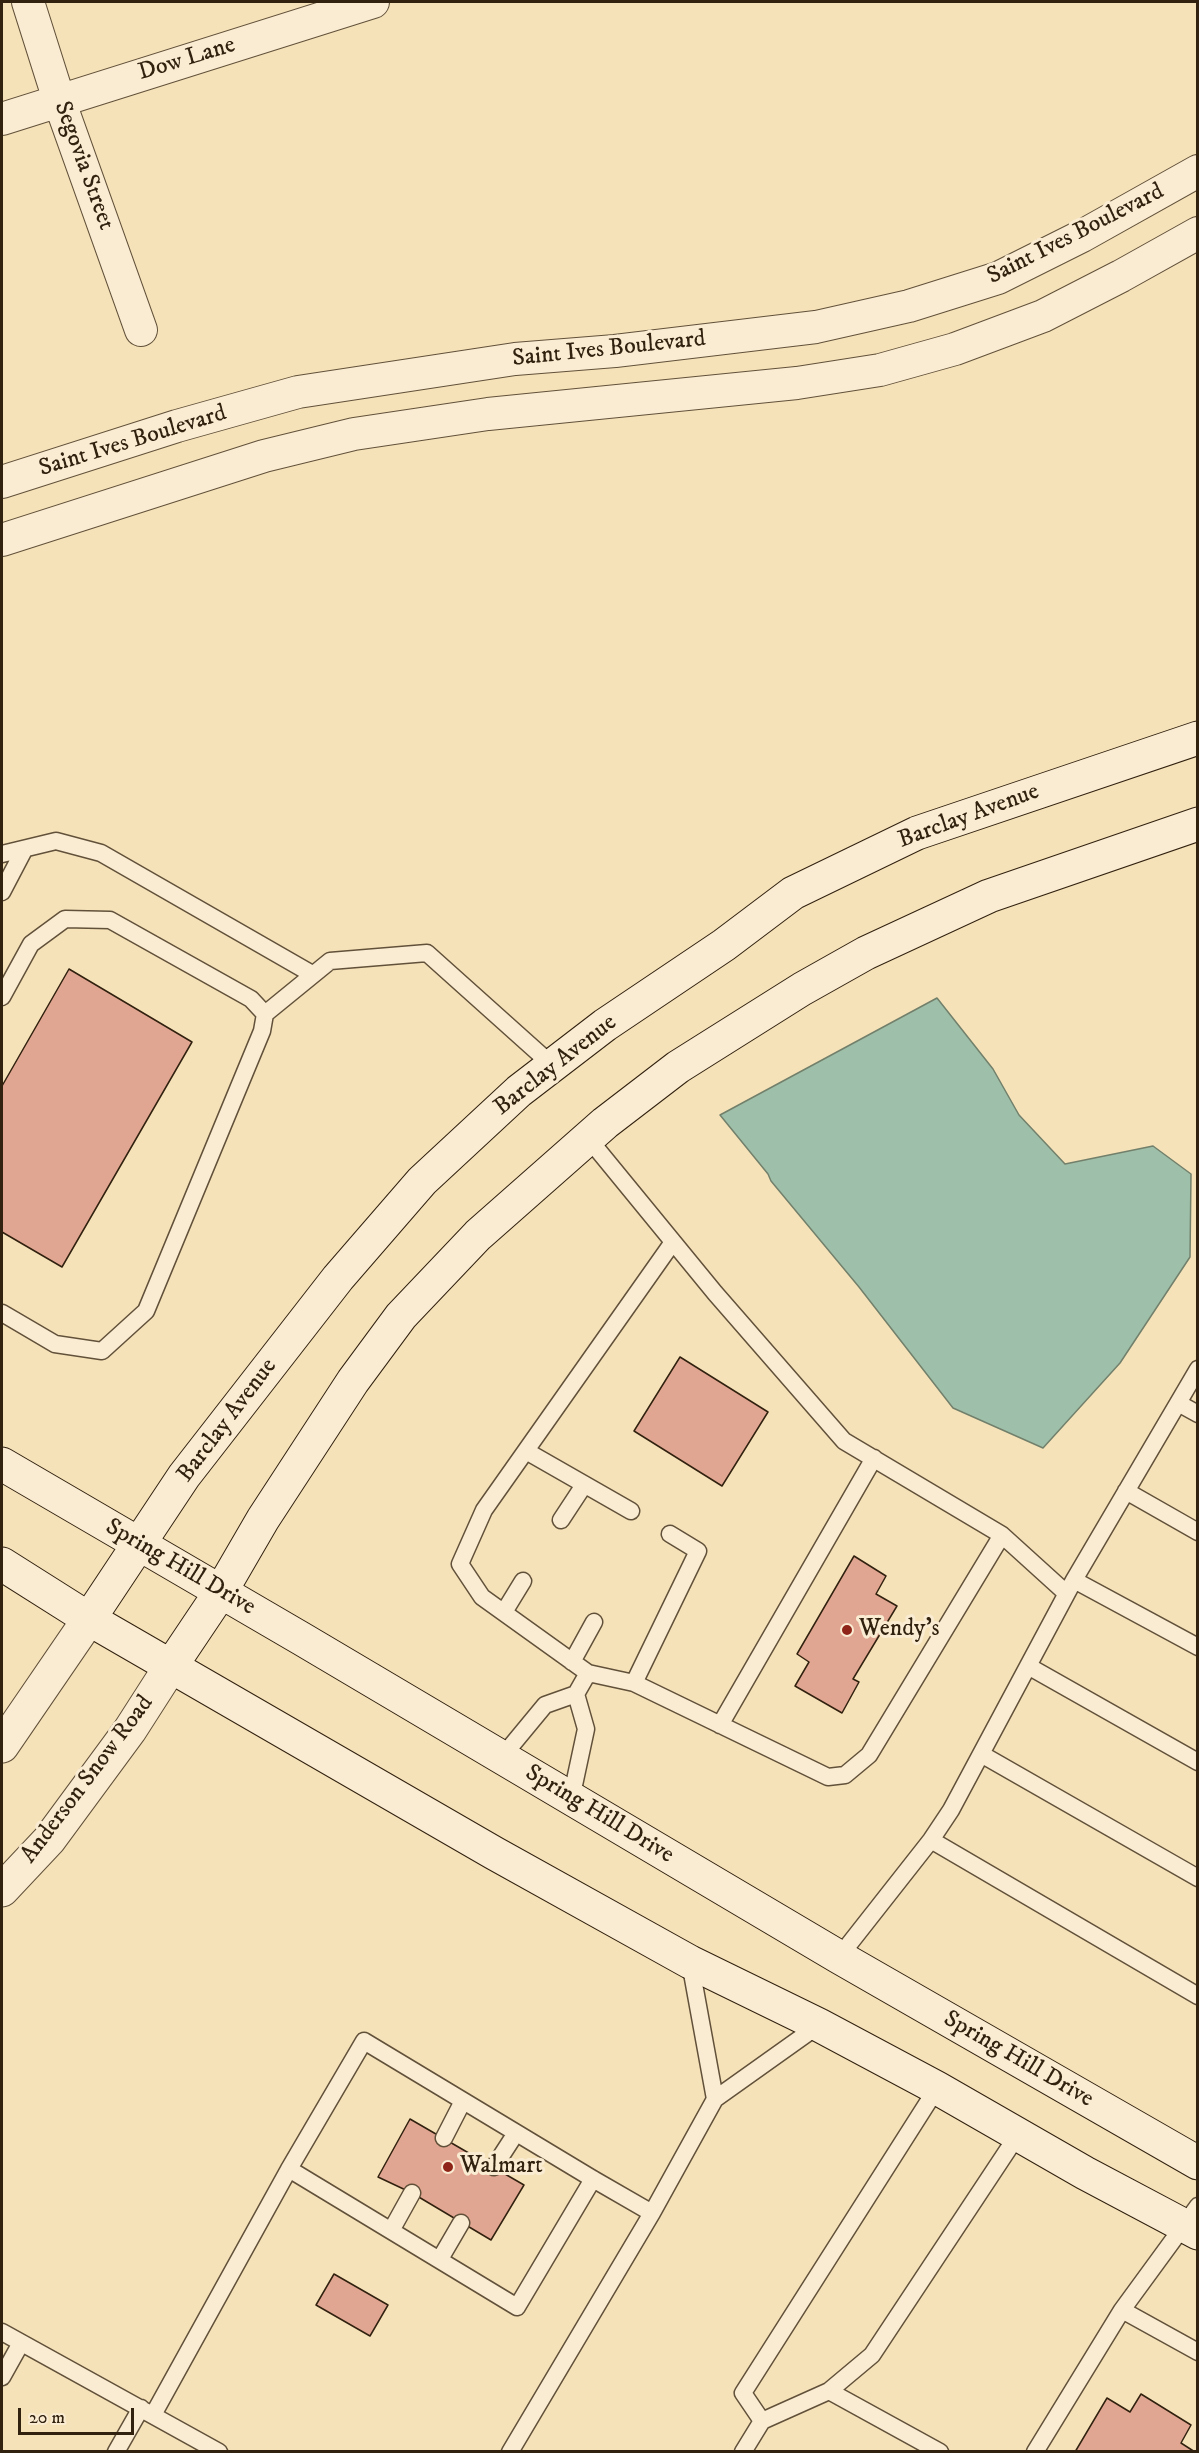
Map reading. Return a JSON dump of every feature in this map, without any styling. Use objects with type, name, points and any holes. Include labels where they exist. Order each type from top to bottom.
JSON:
[{"type":"main road","name":"Barclay Avenue","points":[[89,1618],[184,1476],[345,1269],[422,1181],[519,1091],[605,1025],[724,945],[793,893],[917,832],[1197,738]]},
{"type":"main road","points":[[171,1666],[220,1593],[289,1479],[353,1381],[400,1316],[478,1235],[588,1138],[678,1067],[802,989],[866,953],[989,896],[1197,824]]},
{"type":"main road","name":"Spring Hill Drive","points":[[2,1464],[839,1957],[1197,2163]]},
{"type":"main road","points":[[2,1564],[89,1618],[494,1853],[690,1962],[819,2025],[937,2088],[1085,2173],[1193,2221]]},
{"type":"main road","points":[[2,1746],[89,1618]]},
{"type":"main road","name":"Anderson Snow Road","points":[[2,1890],[50,1840],[130,1730],[171,1666]]},
{"type":"street","name":"Segovia Street","points":[[28,2],[59,100],[141,330]]},
{"type":"street","name":"Dow Lane","points":[[2,118],[373,2]]},
{"type":"street","name":"Saint Ives Boulevard","points":[[2,482],[177,426],[298,392],[515,359],[615,351],[816,327],[909,306],[998,278],[1082,236],[1197,171]]},
{"type":"street","points":[[2,540],[264,456],[354,434],[488,414],[797,383],[880,370],[955,349],[1043,316],[1197,233]]},
{"type":"street","points":[[251,406],[264,456]]},
{"type":"lane","points":[[2,854],[56,841],[101,853],[312,974]]},
{"type":"lane","points":[[2,892],[24,850]]},
{"type":"lane","points":[[2,997],[31,944],[64,919],[110,920],[251,999],[266,1014]]},
{"type":"lane","points":[[2,1313],[55,1344],[102,1351],[146,1311],[262,1031],[266,1014],[330,961],[427,953],[552,1065]]},
{"type":"lane","points":[[588,1138],[673,1242],[844,1441],[1002,1535],[1070,1587],[1197,1647]]},
{"type":"lane","points":[[673,1242],[484,1510],[460,1564],[482,1597],[588,1673],[634,1683],[828,1777],[845,1775],[869,1755],[1002,1535]]},
{"type":"lane","points":[[839,1957],[931,1840],[951,1810],[1070,1587],[1197,1369]]},
{"type":"lane","points":[[1178,1403],[1197,1414]]},
{"type":"lane","points":[[526,1451],[631,1511]]},
{"type":"lane","points":[[720,1725],[874,1458]]},
{"type":"lane","points":[[561,1520],[584,1485]]},
{"type":"lane","points":[[1126,1491],[1197,1532]]},
{"type":"lane","points":[[634,1683],[698,1551],[670,1534]]},
{"type":"lane","points":[[504,1612],[524,1581]]},
{"type":"lane","points":[[572,1662],[594,1622]]},
{"type":"lane","points":[[1028,1666],[1197,1762]]},
{"type":"lane","points":[[502,1757],[544,1706],[576,1694],[588,1673]]},
{"type":"lane","points":[[571,1798],[586,1729],[576,1694]]},
{"type":"lane","points":[[981,1754],[1197,1878]]},
{"type":"lane","points":[[931,1840],[1197,1996]]},
{"type":"lane","points":[[690,1962],[715,2099]]},
{"type":"lane","points":[[510,2451],[652,2213],[715,2099],[819,2025]]},
{"type":"lane","points":[[116,2451],[147,2411],[364,2041],[652,2213]]},
{"type":"lane","points":[[762,2421],[743,2394],[937,2088]]},
{"type":"lane","points":[[444,2138],[463,2101]]},
{"type":"lane","points":[[494,2167],[516,2133]]},
{"type":"lane","points":[[743,2451],[762,2421],[829,2391],[872,2355],[1018,2133]]},
{"type":"lane","points":[[289,2169],[518,2307],[593,2179]]},
{"type":"lane","points":[[392,2229],[412,2193]]},
{"type":"lane","points":[[1035,2451],[1122,2310],[1193,2221]]},
{"type":"lane","points":[[440,2259],[462,2223]]},
{"type":"lane","points":[[1122,2310],[1197,2352]]},
{"type":"lane","points":[[2,2332],[219,2451]]},
{"type":"lane","points":[[2,2377],[21,2343]]},
{"type":"lane","points":[[829,2391],[940,2451]]},
{"type":"shaded area","points":[[937,998],[993,1069],[1019,1115],[1065,1164],[1153,1146],[1191,1174],[1190,1257],[1120,1363],[1043,1448],[953,1408],[720,1115]]},
{"type":"building","points":[[69,969],[192,1042],[62,1267],[2,1232],[2,1086]]},
{"type":"building","points":[[680,1357],[768,1412],[722,1486],[634,1431]]},
{"type":"building","name":"Wendy's","points":[[854,1556],[886,1576],[876,1594],[897,1606],[853,1679],[859,1682],[842,1713],[795,1686],[809,1662],[797,1654]]},
{"type":"building","points":[[410,2119],[524,2185],[491,2240],[412,2193],[378,2177]]},
{"type":"building","points":[[334,2274],[388,2305],[370,2336],[316,2305]]},
{"type":"building","points":[[1141,2394],[1191,2425],[1181,2443],[1195,2452],[1075,2452],[1107,2398],[1130,2412]]},
{"type":"place","name":"Wendy's","points":[[847,1630]]},
{"type":"place","name":"Walmart","points":[[448,2167]]}]
